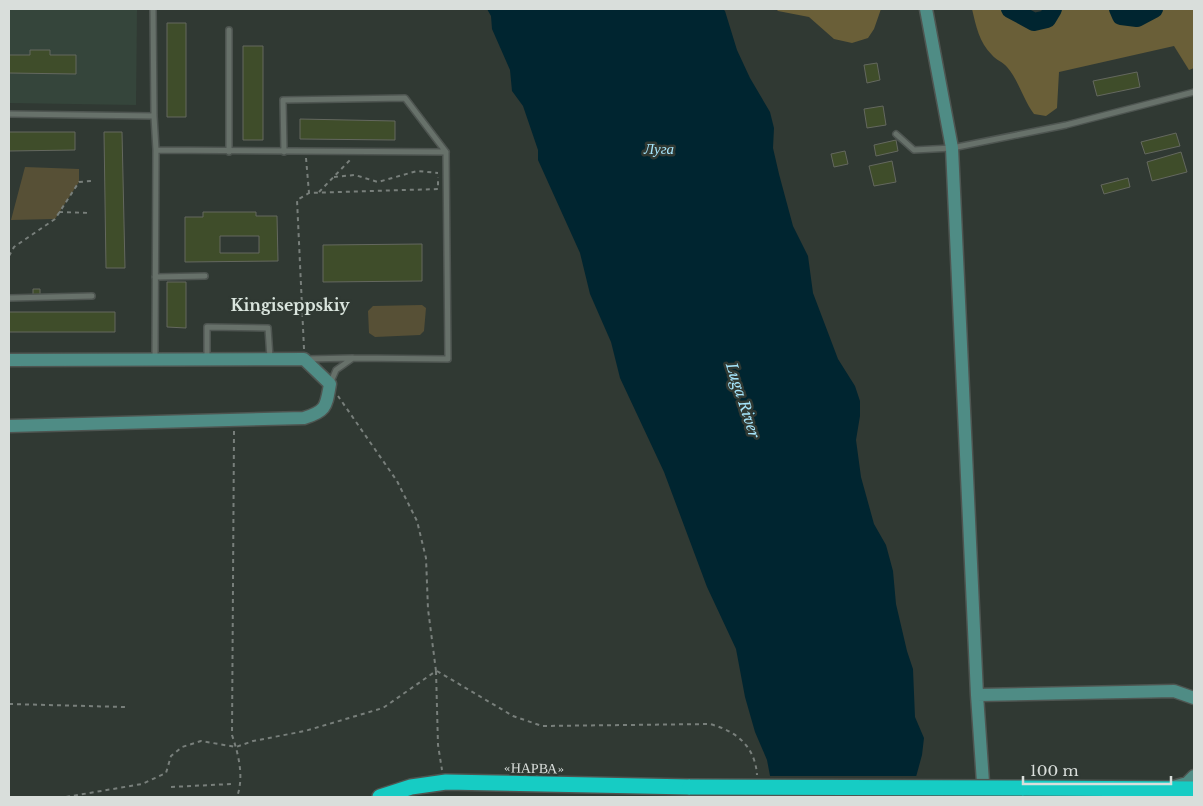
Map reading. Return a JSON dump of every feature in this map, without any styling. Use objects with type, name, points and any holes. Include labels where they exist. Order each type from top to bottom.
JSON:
[{"type":"highway","name":"«НАРВА»","points":[[380,797],[411,787],[446,782],[690,787],[1163,789]]},
{"type":"highway","points":[[1163,789],[1194,789]]},
{"type":"street","points":[[926,9],[952,148],[976,695],[984,797]]},
{"type":"street","points":[[9,360],[304,359],[330,384],[326,407],[318,414],[304,418],[234,422],[9,426]]},
{"type":"street","points":[[976,695],[1174,691],[1194,698]]},
{"type":"street","points":[[1163,789],[1183,784],[1194,776]]},
{"type":"street","points":[[1163,789],[1192,797]]},
{"type":"lane","points":[[153,9],[156,150],[155,359]]},
{"type":"lane","points":[[229,30],[229,152]]},
{"type":"lane","points":[[896,134],[914,150],[952,148],[1066,125],[1194,92]]},
{"type":"lane","points":[[284,152],[283,100],[405,98],[446,152],[448,359],[304,359]]},
{"type":"lane","points":[[9,114],[154,116]]},
{"type":"lane","points":[[156,150],[446,152]]},
{"type":"lane","points":[[156,277],[205,276]]},
{"type":"lane","points":[[9,298],[92,296]]},
{"type":"lane","points":[[207,359],[207,327],[268,328],[270,358]]},
{"type":"lane","points":[[330,384],[336,370],[353,358]]},
{"type":"path","points":[[306,152],[309,193]]},
{"type":"path","points":[[319,192],[358,152]]},
{"type":"path","points":[[304,359],[297,200],[309,193],[319,192],[438,189],[438,152]]},
{"type":"path","points":[[334,177],[355,175],[378,182],[417,171],[438,173]]},
{"type":"path","points":[[9,256],[14,247],[55,219],[79,182],[91,181]]},
{"type":"path","points":[[59,212],[91,213]]},
{"type":"path","points":[[330,384],[397,481],[417,521],[426,558],[428,609],[436,671],[438,745],[442,770]]},
{"type":"path","points":[[234,422],[232,736],[236,747],[242,784],[237,797]]},
{"type":"path","points":[[66,797],[142,784],[166,773],[171,756],[182,748],[200,740],[236,747],[305,731],[384,708],[436,671]]},
{"type":"path","points":[[436,671],[513,716],[542,726],[710,724],[726,728],[746,743],[752,754],[757,776]]},
{"type":"path","points":[[9,704],[125,706]]},
{"type":"path","points":[[172,787],[231,784]]},
{"type":"shaded area","points":[[9,9],[137,9],[136,105],[9,103]]},
{"type":"shaded area","points":[[776,9],[881,9],[874,29],[868,38],[852,43],[834,39],[809,17]]},
{"type":"shaded area","points":[[972,9],[1010,9],[1034,22],[1047,19],[1053,9],[1118,9],[1121,16],[1137,18],[1154,9],[1194,9],[1194,68],[1189,70],[1174,46],[1059,72],[1057,108],[1046,116],[1034,114],[1011,72],[984,45]]},
{"type":"shaded area","points":[[25,167],[79,169],[79,182],[55,219],[11,220]]},
{"type":"shaded area","points":[[422,305],[426,308],[424,331],[420,335],[375,337],[369,333],[368,311],[373,306]]},
{"type":"water","name":"Луга","points":[[487,9],[723,9],[725,11],[737,50],[750,78],[770,112],[774,128],[773,148],[779,174],[793,226],[808,256],[813,293],[838,359],[855,386],[860,401],[860,416],[856,440],[861,477],[874,524],[886,545],[893,571],[896,604],[913,669],[915,717],[924,738],[922,755],[913,788],[774,797],[767,760],[755,732],[745,697],[736,649],[707,587],[664,472],[620,378],[611,342],[590,294],[580,253],[538,160],[538,150],[523,106],[512,91],[510,70],[492,29],[491,16]]},
{"type":"pier","points":[[768,776],[918,776],[917,797],[771,797]]},
{"type":"building","points":[[167,23],[186,23],[186,117],[167,117]]},
{"type":"building","points":[[243,46],[263,46],[263,140],[243,140]]},
{"type":"building","points":[[30,50],[50,50],[50,55],[76,55],[76,74],[9,73],[9,55],[30,55]]},
{"type":"building","points":[[877,63],[880,80],[867,83],[864,65]]},
{"type":"building","points":[[1137,72],[1140,87],[1097,96],[1093,81]]},
{"type":"building","points":[[883,106],[886,125],[867,128],[864,109]]},
{"type":"building","points":[[300,119],[395,121],[395,140],[300,139]]},
{"type":"building","points":[[9,132],[75,132],[75,150],[9,151]]},
{"type":"building","points":[[104,132],[122,132],[125,268],[106,268]]},
{"type":"building","points":[[1176,133],[1180,146],[1145,154],[1141,142]]},
{"type":"building","points":[[896,140],[898,151],[876,156],[874,145]]},
{"type":"building","points":[[845,151],[848,164],[834,167],[831,154]]},
{"type":"building","points":[[1181,152],[1187,172],[1152,181],[1147,162]]},
{"type":"building","points":[[892,161],[896,182],[874,186],[869,166]]},
{"type":"building","points":[[1128,178],[1130,187],[1104,194],[1101,185]]},
{"type":"building","points":[[203,212],[256,212],[256,216],[277,216],[278,261],[185,262],[185,217],[203,217]],"holes":[[[220,236],[259,236],[259,253],[220,253]]]},
{"type":"building","points":[[422,244],[422,281],[323,282],[323,245]]},
{"type":"building","points":[[167,282],[186,282],[186,328],[167,327]]},
{"type":"building","points":[[33,289],[40,289],[40,296],[33,296]]},
{"type":"building","points":[[9,312],[115,312],[115,332],[9,332]]},
{"type":"waterway","points":[[1010,9],[1034,22],[1047,19],[1053,9]]},
{"type":"waterway","points":[[1118,9],[1121,16],[1137,18],[1154,9]]},
{"type":"district","name":"Kingiseppskiy","points":[[290,305]]},
{"type":"water label","name":"Luga River","points":[[743,400]]}]
